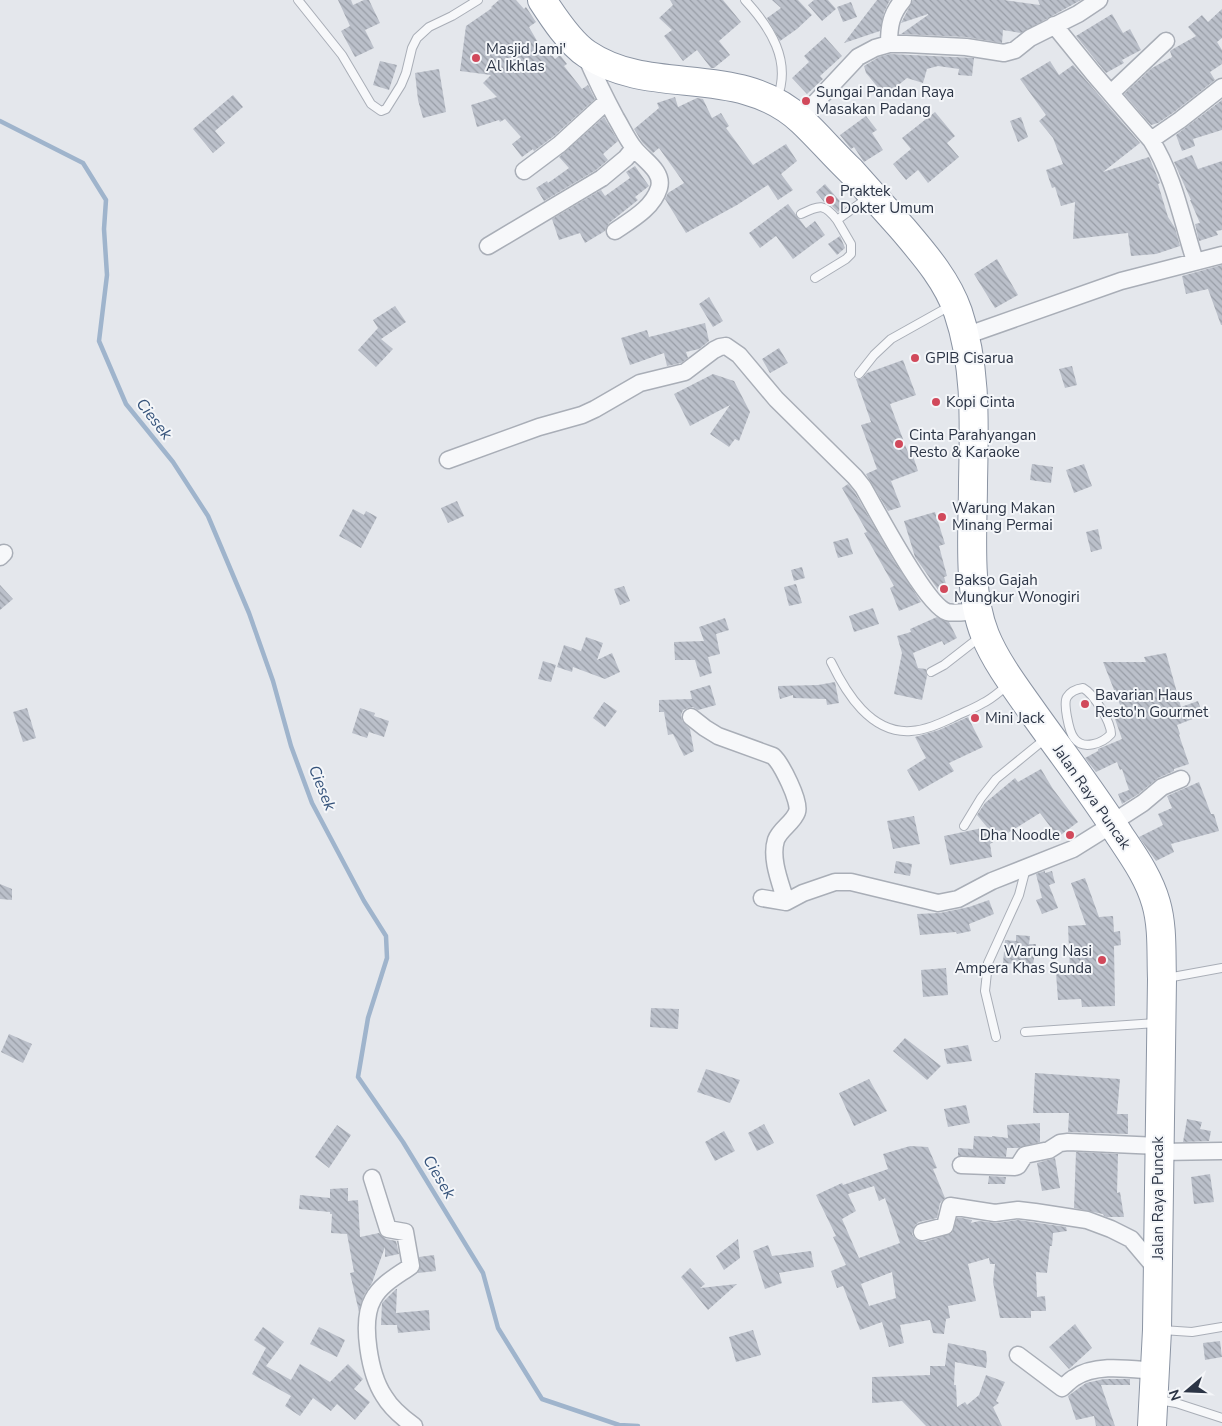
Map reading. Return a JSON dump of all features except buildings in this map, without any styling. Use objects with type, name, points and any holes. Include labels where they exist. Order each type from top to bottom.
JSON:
[{"type":"highway","name":"Jalan Raya Puncak","points":[[542,0],[556,20],[584,52],[610,66],[636,75],[731,86],[776,102],[800,119],[872,194],[928,258],[942,278],[954,303],[965,336],[974,389],[973,556],[982,622],[1012,682],[1060,740],[1143,870],[1156,903],[1160,926],[1162,979],[1157,1330],[1152,1419]]},
{"type":"street","points":[[889,44],[889,25],[894,12],[903,0]]},
{"type":"street","points":[[800,119],[858,58],[875,48],[889,44],[945,45],[1004,53],[1015,50],[1030,38],[1078,14],[1100,0]]},
{"type":"street","points":[[1054,25],[1151,140],[1166,168],[1176,195],[1195,261]]},
{"type":"street","points":[[1110,93],[1166,41]]},
{"type":"street","points":[[584,52],[602,94],[634,148],[658,174],[659,187],[654,198],[644,210],[615,231]]},
{"type":"street","points":[[1151,140],[1222,87]]},
{"type":"street","points":[[524,171],[560,144],[607,101]]},
{"type":"street","points":[[488,246],[602,178],[626,158],[634,148]]},
{"type":"street","points":[[965,336],[1121,281],[1222,255]]},
{"type":"street","points":[[448,460],[539,427],[582,415],[640,383],[685,372],[714,350],[726,346],[739,355],[776,399],[855,477],[863,487],[908,564],[934,602],[948,612],[982,622]]},
{"type":"street","points":[[691,717],[718,736],[773,756],[790,785],[798,805],[798,812],[776,840],[775,850],[776,862],[786,902]]},
{"type":"street","points":[[762,898],[786,902],[803,893],[835,882],[851,882],[938,903],[958,899],[992,881],[1073,849],[1144,803],[1162,787],[1181,779]]},
{"type":"street","points":[[961,1165],[1015,1167],[1018,1166],[1025,1155],[1049,1150],[1060,1143],[1068,1142],[1221,1154]]},
{"type":"street","points":[[372,1178],[388,1229],[405,1232],[410,1266],[391,1278],[376,1294],[370,1304],[368,1334],[372,1369],[385,1398],[402,1418],[414,1426]]},
{"type":"street","points":[[922,1232],[945,1226],[950,1206],[995,1212],[1018,1210],[1087,1220],[1112,1229],[1131,1239],[1158,1272]]},
{"type":"street","points":[[1018,1355],[1062,1388],[1074,1378],[1088,1371],[1099,1369],[1155,1370]]},
{"type":"lane","points":[[298,0],[342,55],[371,104],[381,111],[386,109],[401,84],[417,38],[429,28],[478,0]]},
{"type":"lane","points":[[745,0],[768,29],[781,59],[783,85],[776,102]]},
{"type":"lane","points":[[837,220],[872,194]]},
{"type":"lane","points":[[801,214],[823,206],[837,220],[851,244],[851,254],[846,259],[815,278]]},
{"type":"lane","points":[[859,374],[891,339],[954,303]]},
{"type":"lane","points":[[931,672],[944,665],[982,622]]},
{"type":"lane","points":[[831,662],[849,694],[873,720],[900,730],[920,730],[939,724],[985,702],[1012,682]]},
{"type":"lane","points":[[964,826],[981,798],[996,779],[1060,740],[1090,745],[1105,741],[1111,734],[1111,727],[1090,692],[1083,688],[1073,690],[1066,698],[1060,740]]},
{"type":"lane","points":[[996,1037],[984,991],[988,963],[1020,895],[1026,868]]},
{"type":"lane","points":[[1162,979],[1222,968]]},
{"type":"lane","points":[[1025,1032],[1161,1023]]},
{"type":"lane","points":[[1157,1330],[1192,1332],[1222,1327]]},
{"type":"lane","points":[[1152,1419],[1176,1403],[1222,1418]]},
{"type":"waterway","name":"Ciesek","points":[[0,121],[83,163],[106,200],[104,229],[107,275],[99,341],[126,404],[173,462],[208,516],[249,613],[273,681],[291,746],[312,803],[364,901],[386,936],[387,958],[368,1018],[358,1077],[403,1142],[483,1273],[498,1328],[542,1399],[619,1425],[638,1426]]},
{"type":"place","name":"Masjid Jami' Al Ikhlas","points":[[476,58]]},
{"type":"place","name":"Sungai Pandan Raya Masakan Padang","points":[[806,101]]},
{"type":"place","name":"Praktek Dokter Umum","points":[[830,200]]},
{"type":"place","name":"GPIB Cisarua","points":[[915,358]]},
{"type":"place","name":"Kopi Cinta","points":[[936,402]]},
{"type":"place","name":"Cinta Parahyangan Resto & Karaoke","points":[[899,444]]},
{"type":"place","name":"Warung Makan Minang Permai","points":[[942,517]]},
{"type":"place","name":"Bakso Gajah Mungkur Wonogiri","points":[[944,589]]},
{"type":"place","name":"Bavarian Haus Resto'n Gourmet","points":[[1085,704]]},
{"type":"place","name":"Mini Jack","points":[[975,718]]},
{"type":"place","name":"Dha Noodle","points":[[1070,835]]},
{"type":"place","name":"Warung Nasi Ampera Khas Sunda","points":[[1102,960]]}]
